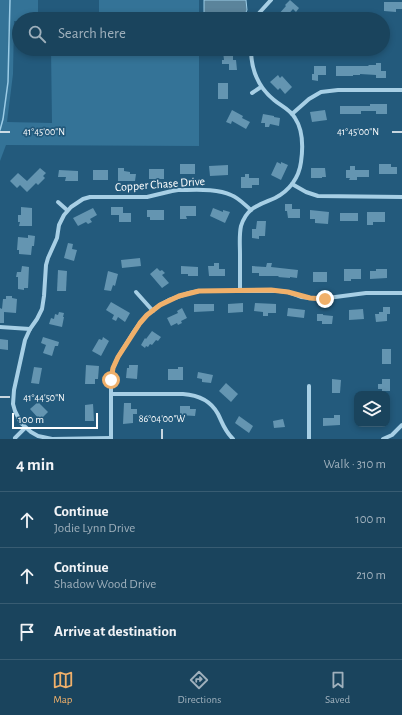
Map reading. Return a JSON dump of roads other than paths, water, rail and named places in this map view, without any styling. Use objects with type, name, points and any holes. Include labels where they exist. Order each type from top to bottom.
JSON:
[{"type":"street","points":[[260,12],[271,0]]},
{"type":"street","points":[[240,290],[239,239],[244,219],[251,210],[261,203],[276,198],[292,184],[297,176],[301,161],[301,139],[298,125],[292,114],[261,87],[254,72],[251,56]]},
{"type":"street","points":[[252,94],[261,87]]},
{"type":"street","points":[[292,114],[309,99],[321,92],[338,90],[402,90]]},
{"type":"street","points":[[292,184],[306,192],[318,196],[402,197]]},
{"type":"street","name":"Copper Chase Drive","points":[[67,210],[83,199],[147,196],[186,190],[216,190],[225,192],[238,199],[251,210]]},
{"type":"street","points":[[58,202],[67,210],[59,225],[55,244],[48,258],[46,265],[44,302],[37,319],[25,340],[13,397],[17,417],[25,428],[38,436],[52,439],[111,439],[111,394],[114,364],[140,323],[153,310],[169,300],[199,291],[279,291],[288,292],[301,297],[320,299],[366,293],[402,293]]},
{"type":"street","points":[[136,292],[153,310]]},
{"type":"street","points":[[0,327],[30,329]]},
{"type":"street","points":[[309,386],[309,439]]},
{"type":"street","points":[[111,394],[192,394],[201,398],[212,406],[219,415],[227,432],[233,439]]},
{"type":"street","points":[[383,439],[392,435],[402,426]]},
{"type":"street","points":[[16,438],[25,428]]},
{"type":"waterway","points":[[0,130],[8,82],[10,0]]}]
